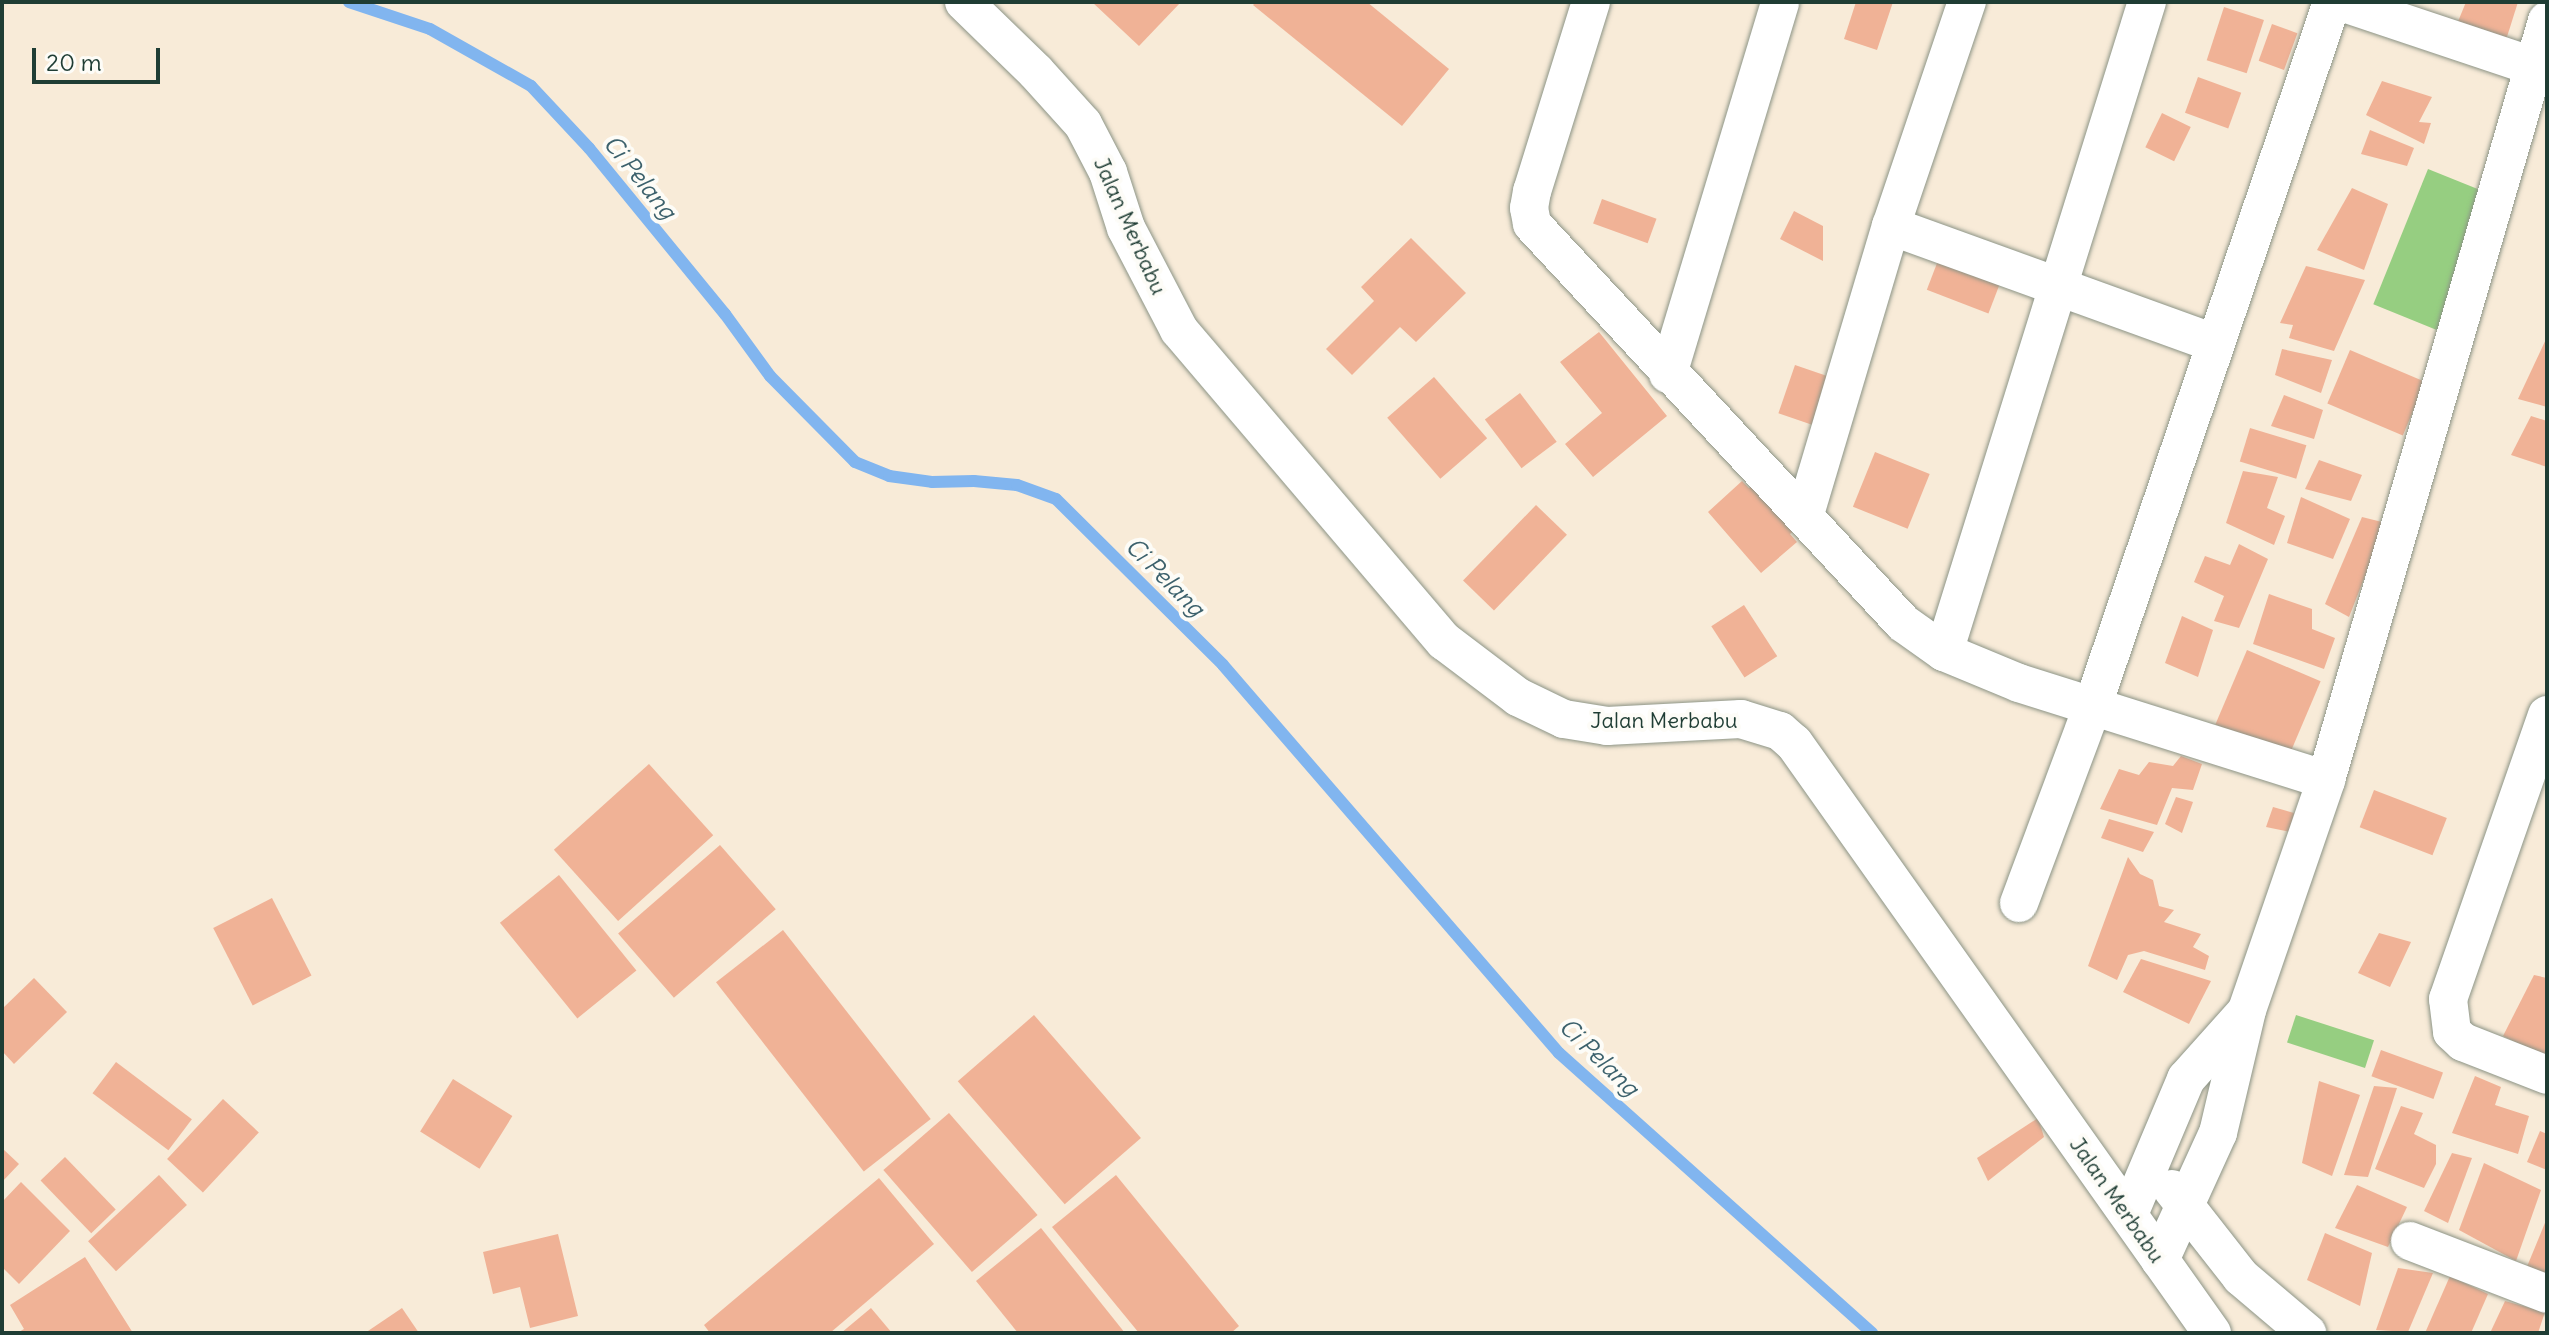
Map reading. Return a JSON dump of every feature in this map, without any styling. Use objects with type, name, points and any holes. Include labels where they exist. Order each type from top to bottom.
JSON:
[{"type":"street","name":"Jalan Merbabu","points":[[964,2],[1036,72],[1083,124],[1108,172],[1126,228],[1179,330],[1444,641],[1518,697],[1564,719],[1607,726],[1741,719],[1780,731],[1794,743],[2212,1333]]},
{"type":"street","points":[[1591,2],[1532,191],[1529,208],[1532,224],[1668,374],[1805,514],[1903,623],[1944,652],[2092,708],[2326,780]]},
{"type":"street","points":[[1668,374],[1780,2]]},
{"type":"street","points":[[1805,514],[1891,226],[1967,2]]},
{"type":"street","points":[[1944,652],[2147,2]]},
{"type":"street","points":[[2019,903],[2092,708],[2332,2]]},
{"type":"street","points":[[2341,2],[2539,69]]},
{"type":"street","points":[[2160,1260],[2218,1133],[2247,1010],[2326,780],[2539,69],[2547,21]]},
{"type":"street","points":[[1891,226],[2214,343]]},
{"type":"street","points":[[2547,715],[2448,999],[2452,1032],[2463,1042],[2547,1075]]},
{"type":"street","points":[[2129,1214],[2186,1079],[2247,1010]]},
{"type":"street","points":[[2153,1160],[2184,1208],[2241,1277],[2307,1333]]},
{"type":"street","points":[[2410,1241],[2547,1294]]},
{"type":"green space","points":[[2428,169],[2503,199],[2448,335],[2373,304]]},
{"type":"green space","points":[[2296,1015],[2374,1040],[2365,1068],[2287,1043]]},
{"type":"building","points":[[1092,2],[1181,2],[1139,46]]},
{"type":"building","points":[[1256,2],[1367,2],[1449,69],[1402,126],[1253,5]]},
{"type":"building","points":[[1856,2],[1893,2],[1877,50],[1844,39]]},
{"type":"building","points":[[2466,2],[2518,2],[2506,40],[2457,24]]},
{"type":"building","points":[[2224,7],[2264,20],[2247,73],[2207,60]]},
{"type":"building","points":[[2272,24],[2297,33],[2284,70],[2259,61]]},
{"type":"building","points":[[2198,77],[2241,93],[2228,128],[2185,113]]},
{"type":"building","points":[[2382,81],[2432,97],[2419,122],[2431,123],[2424,144],[2366,115]]},
{"type":"building","points":[[2162,113],[2191,127],[2174,161],[2145,147]]},
{"type":"building","points":[[2370,130],[2414,148],[2407,166],[2361,154]]},
{"type":"building","points":[[2352,188],[2388,204],[2364,270],[2317,250]]},
{"type":"building","points":[[1602,199],[1657,219],[1648,243],[1593,223]]},
{"type":"building","points":[[1794,211],[1823,226],[1823,261],[1780,239]]},
{"type":"building","points":[[1411,238],[1466,293],[1416,342],[1400,327],[1352,375],[1326,349],[1374,301],[1361,287]]},
{"type":"building","points":[[1939,258],[2001,282],[1988,313],[1927,290]]},
{"type":"building","points":[[2306,266],[2365,280],[2334,351],[2289,338],[2293,325],[2280,323]]},
{"type":"building","points":[[1599,332],[1667,416],[1593,477],[1565,444],[1602,413],[1560,362]]},
{"type":"building","points":[[2547,337],[2547,407],[2518,399]]},
{"type":"building","points":[[2282,349],[2332,360],[2321,393],[2275,375]]},
{"type":"building","points":[[2350,350],[2425,382],[2403,435],[2327,403]]},
{"type":"building","points":[[1795,365],[1830,377],[1813,425],[1778,413]]},
{"type":"building","points":[[1434,377],[1487,438],[1440,479],[1387,418]]},
{"type":"building","points":[[1520,393],[1557,442],[1522,468],[1485,419]]},
{"type":"building","points":[[2284,395],[2323,410],[2314,439],[2271,426]]},
{"type":"building","points":[[2531,416],[2547,421],[2547,467],[2511,455]]},
{"type":"building","points":[[2250,428],[2306,445],[2296,479],[2240,461]]},
{"type":"building","points":[[1875,452],[1930,474],[1908,529],[1853,507]]},
{"type":"building","points":[[2319,460],[2362,475],[2351,501],[2305,489]]},
{"type":"building","points":[[2243,471],[2278,477],[2267,508],[2285,516],[2274,545],[2226,523]]},
{"type":"building","points":[[1759,479],[1800,526],[1790,534],[1797,542],[1761,573],[1708,512],[1742,481],[1749,488]]},
{"type":"building","points":[[2301,497],[2350,519],[2333,559],[2287,543]]},
{"type":"building","points":[[1536,505],[1567,535],[1494,610],[1463,581]]},
{"type":"building","points":[[2362,517],[2386,523],[2349,617],[2325,604]]},
{"type":"building","points":[[2239,544],[2268,559],[2239,628],[2214,621],[2224,596],[2194,582],[2205,556],[2230,565]]},
{"type":"building","points":[[2269,594],[2312,609],[2312,629],[2335,638],[2324,669],[2253,644]]},
{"type":"building","points":[[1744,605],[1777,656],[1745,677],[1711,626]]},
{"type":"building","points":[[2182,616],[2213,630],[2198,677],[2165,663]]},
{"type":"building","points":[[2247,650],[2321,681],[2289,756],[2215,725]]},
{"type":"building","points":[[2181,756],[2202,764],[2193,790],[2172,788],[2157,825],[2100,809],[2119,769],[2139,775],[2149,762],[2173,766]]},
{"type":"building","points":[[649,764],[713,835],[618,921],[554,850]]},
{"type":"building","points":[[2374,790],[2447,818],[2432,855],[2360,827]]},
{"type":"building","points":[[2176,797],[2193,802],[2182,833],[2165,824]]},
{"type":"building","points":[[2273,807],[2294,813],[2290,832],[2266,827]]},
{"type":"building","points":[[2109,819],[2154,832],[2143,852],[2101,838]]},
{"type":"building","points":[[720,845],[776,909],[674,998],[618,934]]},
{"type":"building","points":[[2128,857],[2140,874],[2153,880],[2159,906],[2174,910],[2164,922],[2201,934],[2193,947],[2209,956],[2205,970],[2144,951],[2128,955],[2117,980],[2088,966]]},
{"type":"building","points":[[559,875],[636,971],[577,1018],[500,923]]},
{"type":"building","points":[[272,898],[311,976],[253,1005],[213,928]]},
{"type":"building","points":[[783,930],[931,1119],[864,1171],[716,982]]},
{"type":"building","points":[[2379,933],[2411,942],[2390,987],[2358,973]]},
{"type":"building","points":[[2141,959],[2211,981],[2189,1024],[2123,992]]},
{"type":"building","points":[[2534,975],[2547,978],[2547,1058],[2503,1036]]},
{"type":"building","points":[[34,978],[67,1012],[14,1064],[2,1051],[2,1009]]},
{"type":"building","points":[[1034,1015],[1141,1138],[1065,1204],[958,1081]]},
{"type":"building","points":[[2381,1050],[2443,1073],[2433,1099],[2371,1076]]},
{"type":"building","points":[[116,1062],[192,1119],[168,1150],[93,1093]]},
{"type":"building","points":[[2475,1076],[2501,1087],[2495,1105],[2529,1116],[2518,1154],[2452,1133]]},
{"type":"building","points":[[453,1079],[512,1116],[480,1169],[420,1132]]},
{"type":"building","points":[[2319,1081],[2360,1095],[2332,1176],[2302,1163]]},
{"type":"building","points":[[2374,1086],[2397,1088],[2368,1177],[2344,1175]]},
{"type":"building","points":[[223,1099],[259,1132],[203,1192],[167,1159]]},
{"type":"building","points":[[2401,1106],[2423,1113],[2414,1134],[2436,1145],[2436,1164],[2424,1188],[2375,1169]]},
{"type":"building","points":[[949,1113],[1038,1215],[972,1272],[883,1170]]},
{"type":"building","points":[[2038,1118],[2044,1137],[1988,1181],[1977,1158]]},
{"type":"building","points":[[2540,1131],[2547,1134],[2547,1170],[2527,1162]]},
{"type":"building","points":[[2,1148],[19,1164],[2,1182]]},
{"type":"building","points":[[2452,1153],[2472,1158],[2448,1223],[2424,1211]]},
{"type":"building","points":[[65,1157],[116,1210],[91,1233],[41,1181]]},
{"type":"building","points":[[2484,1163],[2541,1190],[2516,1261],[2459,1230]]},
{"type":"building","points":[[159,1175],[187,1205],[116,1271],[88,1241]]},
{"type":"building","points":[[1116,1175],[1239,1326],[1231,1333],[1139,1333],[1052,1227]]},
{"type":"building","points":[[879,1178],[934,1244],[830,1333],[710,1333],[704,1325]]},
{"type":"building","points":[[21,1182],[70,1231],[19,1284],[2,1267],[2,1202]]},
{"type":"building","points":[[2357,1185],[2407,1207],[2388,1247],[2335,1228]]},
{"type":"building","points":[[2547,1218],[2547,1274],[2526,1269]]},
{"type":"building","points":[[1041,1228],[1125,1333],[1018,1333],[976,1281]]},
{"type":"building","points":[[2325,1233],[2372,1253],[2360,1306],[2307,1280]]},
{"type":"building","points":[[558,1234],[578,1316],[530,1328],[520,1287],[493,1294],[483,1252]]},
{"type":"building","points":[[85,1257],[133,1333],[17,1333],[24,1329],[10,1305]]},
{"type":"building","points":[[2398,1268],[2433,1273],[2408,1332],[2376,1330]]},
{"type":"building","points":[[2450,1276],[2488,1294],[2471,1333],[2425,1333]]},
{"type":"building","points":[[2505,1301],[2545,1312],[2538,1333],[2490,1333]]},
{"type":"building","points":[[402,1308],[419,1333],[365,1333]]},
{"type":"building","points":[[871,1308],[892,1333],[841,1333]]},
{"type":"waterway","name":"Ci Pelang","points":[[349,2],[430,29],[531,86],[589,148],[725,314],[770,376],[855,462],[889,476],[932,482],[974,481],[1017,485],[1056,499],[1223,665],[1559,1053],[1872,1333]]}]
